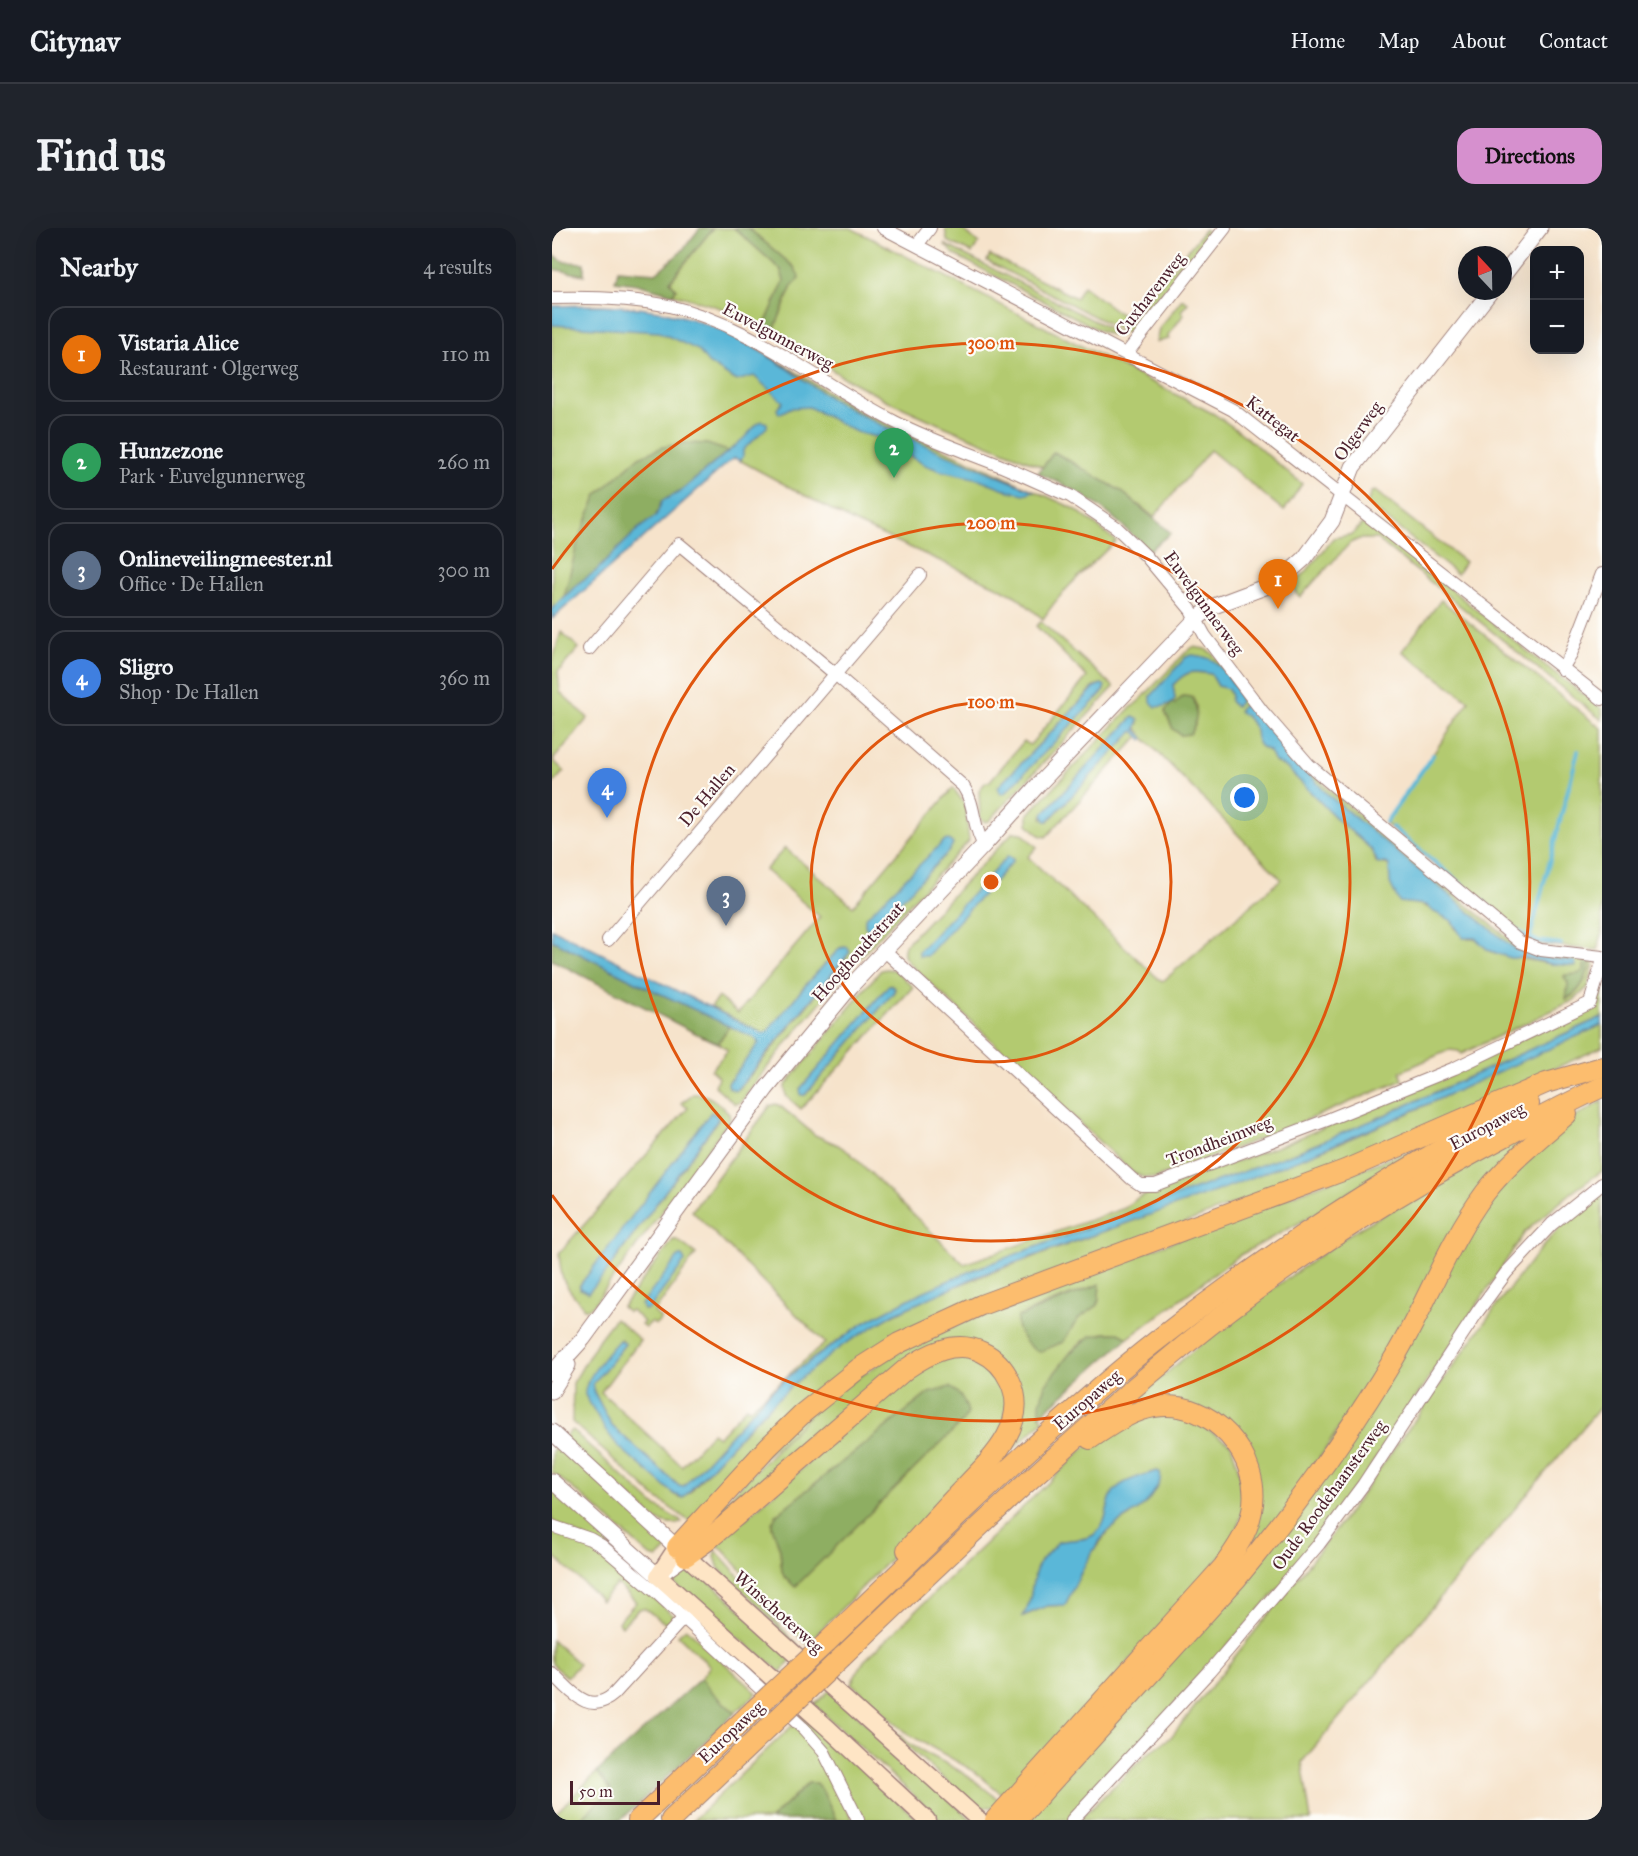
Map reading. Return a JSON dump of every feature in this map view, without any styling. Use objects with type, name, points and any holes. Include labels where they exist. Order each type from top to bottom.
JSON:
[{"type":"highway","points":[[682,1551],[768,1447],[803,1413],[858,1369],[900,1343],[981,1305],[1345,1170],[1546,1083],[1602,1068]]},
{"type":"highway","name":"Europaweg","points":[[638,1820],[1004,1473],[1092,1394],[1195,1311],[1344,1207],[1526,1105],[1602,1068]]},
{"type":"highway","points":[[1017,1820],[1237,1578],[1343,1440],[1411,1329],[1457,1238],[1485,1193],[1521,1153],[1597,1090]]},
{"type":"highway","name":"Europaweg","points":[[671,1820],[999,1507],[1072,1440],[1191,1340],[1272,1279],[1353,1224],[1450,1166],[1597,1090]]},
{"type":"highway","points":[[682,1551],[708,1540],[916,1362],[948,1348],[966,1347],[982,1352],[998,1362],[1014,1390],[1015,1410],[1010,1431],[996,1452],[928,1525],[851,1619]]},
{"type":"highway","points":[[994,1820],[1223,1567],[1239,1544],[1247,1527],[1252,1509],[1253,1484],[1246,1460],[1235,1440],[1217,1425],[1203,1415],[1183,1408],[1155,1407],[1120,1418],[999,1507]]},
{"type":"main road","points":[[682,1551],[658,1576],[688,1612],[927,1820]]},
{"type":"main road","name":"Winschoterweg","points":[[682,1551],[979,1820]]},
{"type":"street","name":"Kattegat","points":[[883,228],[1233,410],[1602,699]]},
{"type":"street","points":[[917,245],[930,228]]},
{"type":"street","name":"Cuxhavenweg","points":[[1126,353],[1225,228]]},
{"type":"street","points":[[1512,264],[1540,228]]},
{"type":"street","name":"Euvelgunnerweg","points":[[552,298],[618,299],[654,303],[684,310],[720,323],[763,344],[898,423],[1070,496],[1096,512],[1129,538],[1146,556],[1191,610],[1217,653],[1277,730],[1309,765],[1520,942],[1541,950],[1602,957]]},
{"type":"street","name":"Olgerweg","points":[[1196,619],[1214,606],[1261,590],[1286,576],[1304,559],[1336,514],[1353,467],[1484,300]]},
{"type":"street","points":[[589,649],[679,544],[834,673],[963,786],[972,802],[976,830],[984,845]]},
{"type":"street","points":[[1562,669],[1571,654],[1602,574]]},
{"type":"street","name":"De Hallen","points":[[608,940],[920,575]]},
{"type":"street","name":"Hooghoudtstraat","points":[[552,1391],[583,1340],[773,1080],[839,1000],[1037,786],[1196,619]]},
{"type":"street","name":"Trondheimweg","points":[[884,950],[1141,1185],[1155,1185],[1327,1120],[1455,1068],[1590,1003],[1602,963]]},
{"type":"street","name":"Oude Roodehaansterweg","points":[[1072,1820],[1209,1672],[1319,1544],[1363,1485],[1478,1311],[1513,1264],[1552,1224],[1602,1184]]},
{"type":"street","name":"Hooghoudtstraat","points":[[552,1373],[583,1340]]},
{"type":"street","name":"Winschoterweg","points":[[552,1432],[682,1551]]},
{"type":"street","points":[[552,1481],[658,1576]]},
{"type":"street","points":[[552,1526],[590,1539],[602,1546],[688,1612],[814,1738],[828,1758],[858,1820]]},
{"type":"street","points":[[552,1672],[585,1702],[600,1703],[614,1694],[688,1612]]},
{"type":"green space","points":[[700,228],[713,228],[670,281],[676,289],[673,294],[637,284],[615,281],[618,270],[656,273],[682,251]]},
{"type":"green space","points":[[713,228],[734,228],[781,270],[784,281],[764,327],[731,312],[673,294],[676,289],[670,282]]},
{"type":"green space","points":[[734,228],[748,228],[794,267],[800,278],[792,286],[774,330],[764,327],[784,281],[781,270]]},
{"type":"green space","points":[[748,228],[851,228],[1214,414],[1240,432],[1302,484],[1284,511],[1210,450],[1154,517],[1121,491],[1054,452],[1043,467],[886,400],[843,377],[774,330],[792,286],[794,267]]},
{"type":"green space","points":[[945,228],[961,228],[979,243],[972,253],[947,241]]},
{"type":"green space","points":[[1205,229],[1208,232],[1207,235],[1134,329],[1126,333],[987,261],[990,255],[1076,298],[1083,286],[1130,321]]},
{"type":"green space","points":[[944,244],[1122,335],[1111,335],[1099,330],[955,255]]},
{"type":"green space","points":[[552,254],[565,262],[584,263],[584,275],[552,269]]},
{"type":"green space","points":[[1182,299],[1188,303],[1181,311],[1184,314],[1168,336],[1169,339],[1156,342],[1159,329]]},
{"type":"green space","points":[[552,310],[658,312],[741,338],[857,410],[1075,509],[1116,541],[1068,588],[1043,619],[1017,597],[998,587],[856,523],[730,455],[552,615]]},
{"type":"green space","points":[[685,443],[707,444],[728,451],[680,492],[662,501],[656,516],[638,529],[595,572],[564,597],[578,541],[597,495],[639,457],[663,447]]},
{"type":"green space","points":[[1054,452],[1121,491],[1171,533],[1148,551],[1123,526],[1098,506],[1070,488],[1038,473]]},
{"type":"green space","points":[[1375,491],[1465,562],[1457,574],[1367,504],[1371,492]]},
{"type":"green space","points":[[1362,524],[1378,530],[1602,709],[1602,720],[1377,539],[1359,539],[1350,543],[1300,597],[1292,585],[1334,538],[1353,534]]},
{"type":"green space","points":[[1441,600],[1602,729],[1602,933],[1598,950],[1536,944],[1518,934],[1386,824],[1469,701],[1402,651]]},
{"type":"green space","points":[[1041,622],[1114,687],[989,821],[985,822],[980,818],[979,790],[986,782],[989,782],[1024,741],[1030,745],[1087,677],[1036,626]],"holes":[[[1102,684],[1104,690],[1102,693],[1003,793],[1000,785],[1095,686]]]},
{"type":"green space","points":[[561,632],[579,648],[558,672],[560,692],[588,718],[553,760],[564,771],[552,785],[552,663]]},
{"type":"green space","points":[[1193,647],[1212,653],[1326,787],[1513,942],[1585,960],[1584,970],[1578,975],[1565,975],[1564,977],[1568,983],[1567,999],[1580,988],[1591,961],[1594,963],[1588,987],[1574,1000],[1461,1054],[1459,1051],[1449,1050],[1400,1072],[1403,1080],[1280,1131],[1156,1178],[1133,1173],[911,965],[905,958],[904,951],[905,945],[1013,832],[1022,833],[1037,847],[1028,857],[1162,982],[1281,879],[1144,738],[1136,727],[1139,723],[1133,717],[1043,814],[1042,818],[1048,821],[1132,732],[1134,731],[1139,736],[1046,837],[1039,835],[1028,824],[1028,815],[1035,807]],"holes":[[[1186,657],[1212,660],[1217,664],[1240,702],[1235,706],[1228,689],[1218,684],[1212,674],[1199,672],[1186,674],[1173,685],[1175,699],[1151,696]],[[1192,697],[1196,705],[1195,725],[1181,735],[1173,729],[1165,711]],[[1249,706],[1279,743],[1328,795],[1511,946],[1547,960],[1551,964],[1501,955],[1488,950],[1478,939],[1468,939],[1455,928],[1451,919],[1424,906],[1407,903],[1390,878],[1389,865],[1376,862],[1371,849],[1337,819],[1287,768],[1274,761],[1269,751],[1263,748],[1249,719]]]},
{"type":"green space","points":[[1183,696],[1192,697],[1196,706],[1196,716],[1190,734],[1181,735],[1173,729],[1165,711]]},
{"type":"green space","points":[[953,788],[965,804],[969,841],[850,968],[741,1102],[735,1104],[715,1086],[718,1077],[711,1070],[728,1050],[718,1043],[730,1025],[755,1038],[759,1043],[728,1083],[739,1089],[847,957],[843,947],[840,948],[766,1033],[711,1007],[718,997],[738,1013],[820,917],[765,870],[785,848],[853,906]]},
{"type":"green space","points":[[552,940],[648,988],[730,1025],[718,1043],[701,1036],[552,960]]},
{"type":"green space","points":[[1585,960],[1591,961],[1585,978],[1580,988],[1566,999],[1568,983],[1564,977],[1584,970]]},
{"type":"green space","points":[[881,970],[895,970],[913,987],[801,1109],[786,1096],[785,1086]],"holes":[[[891,985],[895,990],[893,993],[805,1095],[800,1089]]]},
{"type":"green space","points":[[1602,987],[1602,1017],[1336,1137],[1218,1183],[975,1269],[864,1323],[813,1358],[766,1396],[683,1487],[679,1486],[612,1426],[593,1390],[593,1384],[625,1344],[621,1339],[587,1383],[618,1446],[680,1498],[690,1492],[744,1432],[802,1377],[844,1344],[893,1315],[969,1281],[1331,1146],[1602,1025],[1602,1047],[1403,1137],[909,1332],[689,1521],[654,1496],[572,1422],[573,1383],[599,1339],[615,1318],[640,1340],[601,1392],[682,1466],[712,1433],[718,1437],[746,1407],[749,1409],[825,1343],[692,1211],[770,1106],[776,1104],[780,1106],[815,1135],[850,1153],[964,1264],[1125,1208],[1139,1197],[1284,1144],[1419,1088],[1596,1002]]},
{"type":"green space","points":[[693,1094],[704,1095],[725,1109],[730,1119],[594,1304],[588,1309],[584,1308],[565,1284],[559,1253],[688,1108],[681,1103]],"holes":[[[719,1119],[604,1275],[580,1285],[642,1204]]]},
{"type":"green space","points":[[1602,1101],[1602,1171],[1571,1193],[1525,1232],[1362,1480],[1284,1583],[1070,1820],[1032,1820],[1028,1817],[1259,1558],[1486,1201],[1572,1119]]},
{"type":"green space","points":[[1558,1115],[1523,1144],[1282,1516],[1061,1755],[1242,1551],[1249,1447],[1241,1435],[1218,1415],[1131,1407],[1131,1403],[1229,1320],[1351,1233]]},
{"type":"green space","points":[[1429,1143],[1301,1222],[1240,1255],[1128,1338],[1105,1333],[1084,1340],[1068,1356],[1060,1372],[1040,1415],[1044,1420],[976,1484],[1023,1398],[959,1340],[706,1535],[699,1529],[823,1401],[914,1341]],"holes":[[[1100,1284],[1098,1305],[1078,1319],[1063,1342],[1039,1352],[1018,1317]]]},
{"type":"green space","points":[[1602,1191],[1602,1405],[1302,1762],[1311,1820],[1079,1820],[1147,1754],[1171,1737],[1341,1523],[1502,1298],[1538,1252],[1562,1225]]},
{"type":"green space","points":[[673,1240],[677,1240],[696,1254],[654,1312],[661,1319],[656,1325],[651,1322],[645,1328],[641,1325],[644,1322],[631,1310],[628,1312],[622,1307]]},
{"type":"green space","points":[[1100,1284],[1098,1305],[1078,1319],[1063,1342],[1039,1352],[1022,1338],[1017,1322],[1018,1317]]},
{"type":"green space","points":[[1119,1333],[1128,1338],[1040,1415],[1040,1403],[1045,1385],[1071,1352],[1091,1336]]},
{"type":"green space","points":[[941,1356],[978,1357],[1007,1387],[1005,1428],[942,1506],[807,1644],[717,1544],[909,1373]],"holes":[[[929,1393],[781,1564],[780,1549],[772,1527],[777,1514]]]},
{"type":"green space","points":[[950,1387],[962,1398],[967,1408],[968,1413],[962,1422],[795,1587],[782,1571],[780,1549],[772,1527],[777,1514],[929,1393]]},
{"type":"green space","points":[[1183,1414],[1231,1444],[1247,1498],[1232,1544],[1008,1799],[974,1771],[906,1733],[851,1683],[864,1661],[1083,1449],[1117,1426],[1151,1415]],"holes":[[[1156,1471],[1130,1516],[1117,1523],[1090,1555],[1065,1605],[1047,1606],[1024,1616],[1058,1542],[1082,1539],[1095,1534],[1103,1525],[1114,1492],[1123,1484]]]},
{"type":"green space","points":[[572,1430],[653,1504],[682,1522],[673,1524],[656,1520],[564,1437]]},
{"type":"green space","points":[[558,1445],[670,1546],[658,1558],[650,1556],[552,1472],[552,1451]]},
{"type":"green space","points":[[552,1488],[603,1532],[678,1605],[624,1559],[552,1521]]},
{"type":"green space","points":[[552,1529],[572,1535],[600,1550],[674,1616],[674,1619],[665,1623],[643,1608],[622,1626],[618,1622],[636,1602],[617,1584],[601,1601],[552,1554]]},
{"type":"green space","points":[[715,1550],[801,1649],[799,1651],[758,1605],[719,1569]]},
{"type":"green space","points":[[689,1563],[794,1658],[780,1672],[674,1583],[674,1579]]},
{"type":"green space","points":[[686,1628],[757,1693],[735,1713],[711,1691],[701,1678],[710,1666],[678,1635]]},
{"type":"green space","points":[[552,1640],[579,1664],[567,1677],[552,1664]]},
{"type":"green space","points":[[701,1678],[711,1691],[735,1713],[621,1820],[579,1820],[611,1790],[597,1772]]},
{"type":"green space","points":[[840,1681],[909,1744],[974,1780],[1003,1803],[992,1807],[976,1807],[837,1684]]},
{"type":"green space","points":[[830,1690],[972,1820],[941,1820],[814,1705]]},
{"type":"green space","points":[[803,1713],[918,1820],[864,1820],[799,1718]]},
{"type":"green space","points":[[794,1724],[821,1758],[853,1820],[836,1820],[822,1790],[808,1783],[770,1820],[693,1820]]},
{"type":"green space","points":[[597,1772],[611,1790],[579,1820],[552,1820],[552,1812],[555,1814]]},
{"type":"green space","points":[[808,1783],[816,1783],[822,1790],[836,1820],[770,1820]]},
{"type":"water","points":[[601,305],[674,314],[715,328],[756,349],[827,396],[867,418],[1034,491],[1024,494],[1010,491],[979,479],[941,471],[925,465],[876,437],[856,432],[809,407],[790,408],[779,414],[777,409],[783,402],[754,376],[736,381],[708,363],[698,350],[659,332],[552,325],[552,306]]},
{"type":"water","points":[[762,421],[767,423],[767,427],[743,450],[743,457],[740,461],[735,458],[731,460],[552,619],[552,609],[580,582],[595,572],[638,529],[656,516],[662,501],[680,492]]},
{"type":"water","points":[[1192,655],[1210,659],[1223,670],[1239,697],[1240,702],[1235,707],[1230,701],[1231,696],[1228,689],[1218,686],[1211,674],[1199,672],[1190,672],[1182,676],[1173,685],[1175,699],[1172,703],[1156,707],[1151,702],[1151,696],[1186,657]]},
{"type":"water","points":[[1102,684],[1105,686],[1102,693],[1006,792],[1001,794],[998,787],[1096,686]]},
{"type":"water","points":[[1246,704],[1328,795],[1511,946],[1534,955],[1575,961],[1576,966],[1551,964],[1527,958],[1510,958],[1488,950],[1475,938],[1463,938],[1451,920],[1434,912],[1426,905],[1399,902],[1390,883],[1389,865],[1378,864],[1371,849],[1337,819],[1287,768],[1274,761],[1269,751],[1260,746],[1256,730],[1249,719],[1239,711]]},
{"type":"water","points":[[1133,717],[1139,720],[1136,729],[1144,738],[1142,740],[1134,731],[1132,732],[1048,821],[1045,821],[1043,814]]},
{"type":"water","points":[[949,840],[953,844],[949,851],[872,930],[867,929],[865,918],[944,841]]},
{"type":"water","points":[[1008,856],[1013,861],[927,956],[919,956],[919,951]]},
{"type":"water","points":[[552,929],[762,1033],[766,1033],[840,948],[847,947],[850,952],[736,1091],[729,1088],[728,1083],[759,1043],[755,1038],[552,940]]},
{"type":"water","points":[[889,985],[895,988],[893,993],[805,1095],[801,1095],[800,1089]]},
{"type":"water","points":[[1602,1017],[1602,1025],[1388,1122],[1300,1159],[978,1276],[894,1314],[843,1345],[791,1386],[753,1422],[683,1498],[674,1494],[618,1446],[585,1395],[588,1382],[609,1351],[619,1340],[624,1342],[625,1344],[593,1384],[593,1390],[612,1426],[679,1486],[683,1487],[766,1396],[789,1376],[864,1323],[918,1294],[975,1269],[1297,1152]]},
{"type":"water","points":[[711,1112],[718,1116],[717,1121],[604,1275],[588,1293],[580,1289],[580,1285]]},
{"type":"water","points":[[679,1256],[682,1256],[685,1261],[649,1309],[644,1310],[641,1305]]},
{"type":"water","points":[[1156,1471],[1160,1472],[1160,1479],[1150,1498],[1139,1510],[1113,1526],[1100,1540],[1065,1605],[1047,1606],[1023,1616],[1029,1602],[1036,1570],[1058,1542],[1082,1539],[1095,1534],[1103,1525],[1114,1491],[1128,1481]]},
{"type":"waterway","points":[[1530,937],[1578,751]]},
{"type":"waterway","points":[[1386,822],[1433,755]]},
{"type":"waterway","points":[[1392,827],[1522,934],[1537,941],[1561,944]]},
{"type":"place","name":"Hunzezone","points":[[894,478]]},
{"type":"place","name":"Vistaria Alice","points":[[1278,609]]},
{"type":"place","name":"Sligro","points":[[607,818]]},
{"type":"place","name":"Onlineveilingmeester.nl","points":[[726,926]]}]
